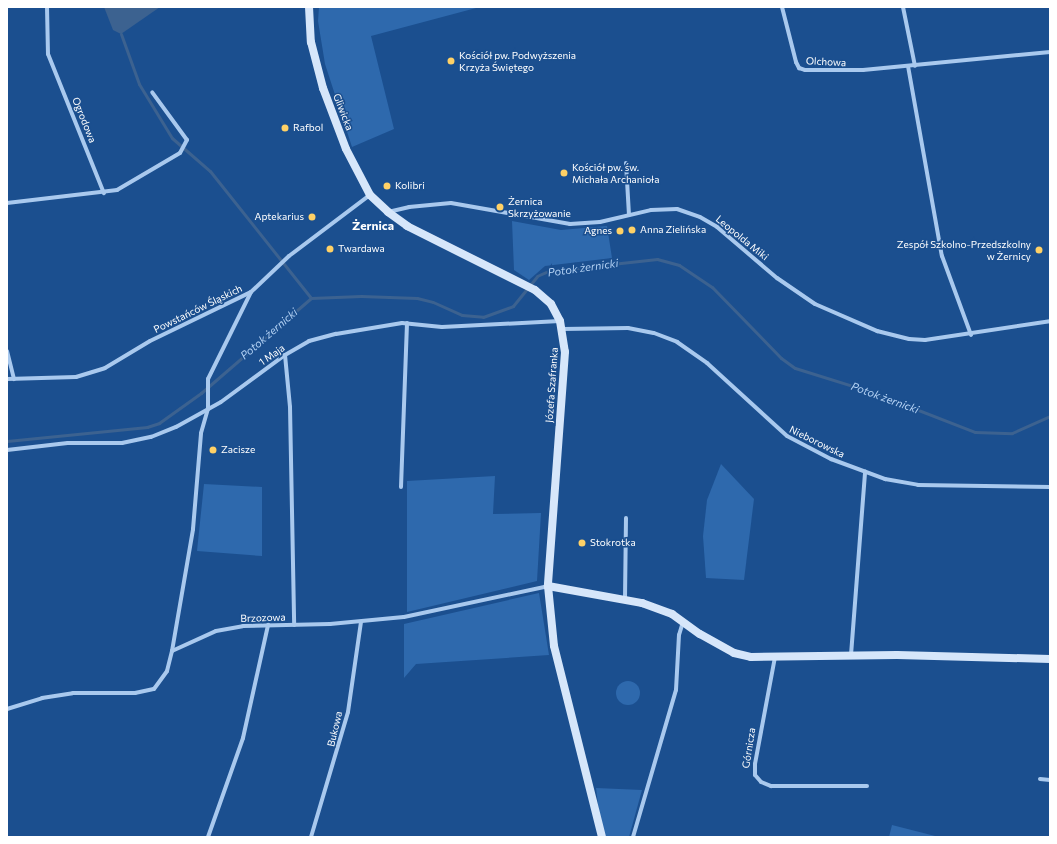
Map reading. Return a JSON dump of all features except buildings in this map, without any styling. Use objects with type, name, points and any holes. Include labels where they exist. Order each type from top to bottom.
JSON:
[{"type":"street","name":"Ogrodowa","points":[[47,7],[48,54],[104,193]]},
{"type":"street","name":"Gliwicka","points":[[309,7],[311,42],[323,88],[346,149],[370,195],[388,212]]},
{"type":"street","name":"Olchowa","points":[[782,7],[796,62],[803,70],[847,71],[915,66],[1050,52]]},
{"type":"street","points":[[903,7],[915,66]]},
{"type":"street","points":[[908,66],[942,256],[971,335]]},
{"type":"street","points":[[7,203],[68,194],[104,193],[117,190],[180,153],[185,147],[187,140],[152,92]]},
{"type":"street","points":[[626,163],[629,215]]},
{"type":"street","name":"Powstańców Śląskich","points":[[7,379],[61,379],[90,374],[150,341],[251,292],[289,256],[370,195]]},
{"type":"street","name":"Leopolda Miki","points":[[388,212],[409,207],[451,203],[570,224],[600,222],[629,215],[672,208],[700,216],[727,234],[801,295],[863,326],[909,339],[925,340],[971,335],[1050,321]]},
{"type":"street","name":"Józefa Szafranka","points":[[388,212],[428,237],[535,290],[551,304],[563,329],[564,362],[552,502],[548,586],[554,646],[592,789],[602,837]]},
{"type":"street","points":[[7,709],[42,698],[74,693],[146,691],[154,689],[162,680],[172,651],[194,529],[201,433],[208,409],[208,379],[251,292]]},
{"type":"street","name":"1 Maja","points":[[7,450],[68,443],[137,441],[176,427],[208,409],[285,355],[309,342],[336,334],[407,323],[442,327],[560,321]]},
{"type":"street","points":[[401,487],[407,323]]},
{"type":"street","name":"Nieborowska","points":[[563,329],[628,328],[654,333],[677,342],[699,357],[787,436],[831,459],[865,472],[894,481],[918,485],[1050,487]]},
{"type":"street","points":[[7,351],[14,379]]},
{"type":"street","points":[[285,355],[290,407],[294,625]]},
{"type":"street","points":[[851,655],[865,472]]},
{"type":"street","points":[[625,599],[626,518]]},
{"type":"street","points":[[548,586],[625,599],[666,612],[734,653],[775,657],[851,655],[1050,659]]},
{"type":"street","name":"Brzozowa","points":[[172,651],[216,631],[243,626],[360,622],[404,617],[548,586]]},
{"type":"street","name":"Bukowa","points":[[311,837],[348,712],[360,622]]},
{"type":"street","points":[[633,837],[676,690],[679,634],[684,622]]},
{"type":"street","points":[[208,837],[243,738],[268,625]]},
{"type":"street","name":"Górnicza","points":[[775,657],[755,764],[755,775],[761,782],[771,786],[867,786]]},
{"type":"street","points":[[1040,779],[1050,780]]},
{"type":"shaded area","points":[[104,7],[160,7],[121,34],[113,30]]},
{"type":"shaded area","points":[[319,7],[476,8],[371,36],[394,129],[352,147],[325,64],[318,21]]},
{"type":"shaded area","points":[[512,221],[561,230],[607,226],[612,258],[545,266],[529,280],[514,270]]},
{"type":"shaded area","points":[[721,464],[754,499],[744,580],[706,578],[703,536],[707,500]]},
{"type":"shaded area","points":[[495,476],[493,514],[541,513],[537,581],[407,612],[407,481]]},
{"type":"shaded area","points":[[204,484],[262,487],[262,556],[197,551]]},
{"type":"shaded area","points":[[539,593],[549,655],[416,664],[404,678],[404,624]]},
{"type":"shaded area","points":[[623,681],[633,681],[640,688],[640,698],[633,705],[623,705],[616,698],[616,688]]},
{"type":"shaded area","points":[[596,788],[642,790],[629,837],[602,837]]},
{"type":"shaded area","points":[[892,825],[939,837],[889,837]]},
{"type":"waterway","points":[[121,34],[139,84],[172,138],[210,171],[311,298]]},
{"type":"waterway","name":"Potok żernicki","points":[[7,441],[147,427],[159,423],[201,393],[311,298],[361,296],[417,298],[433,302],[462,315],[483,317],[513,306],[537,276],[548,271],[657,259],[679,265],[712,287],[781,358],[795,368],[872,392],[975,432],[1012,433],[1050,416]]},
{"type":"place","name":"Kościół pw. Podwyższenia Krzyża Świętego","points":[[451,61]]},
{"type":"place","name":"Rafbol","points":[[285,128]]},
{"type":"place","name":"Kościół pw. św. Michała Archanioła","points":[[564,173]]},
{"type":"place","name":"Kolibri","points":[[387,186]]},
{"type":"place","name":"Żernica Skrzyżowanie","points":[[500,207]]},
{"type":"place","name":"Aptekarius","points":[[312,217]]},
{"type":"place","name":"Anna Zielińska","points":[[632,230]]},
{"type":"place","name":"Agnes","points":[[620,231]]},
{"type":"place","name":"Twardawa","points":[[330,249]]},
{"type":"place","name":"Zespół Szkolno-Przedszkolny w Żernicy","points":[[1039,250]]},
{"type":"place","name":"Zacisze","points":[[213,450]]},
{"type":"place","name":"Stokrotka","points":[[582,543]]},
{"type":"district","name":"Żernica","points":[[373,226]]}]
